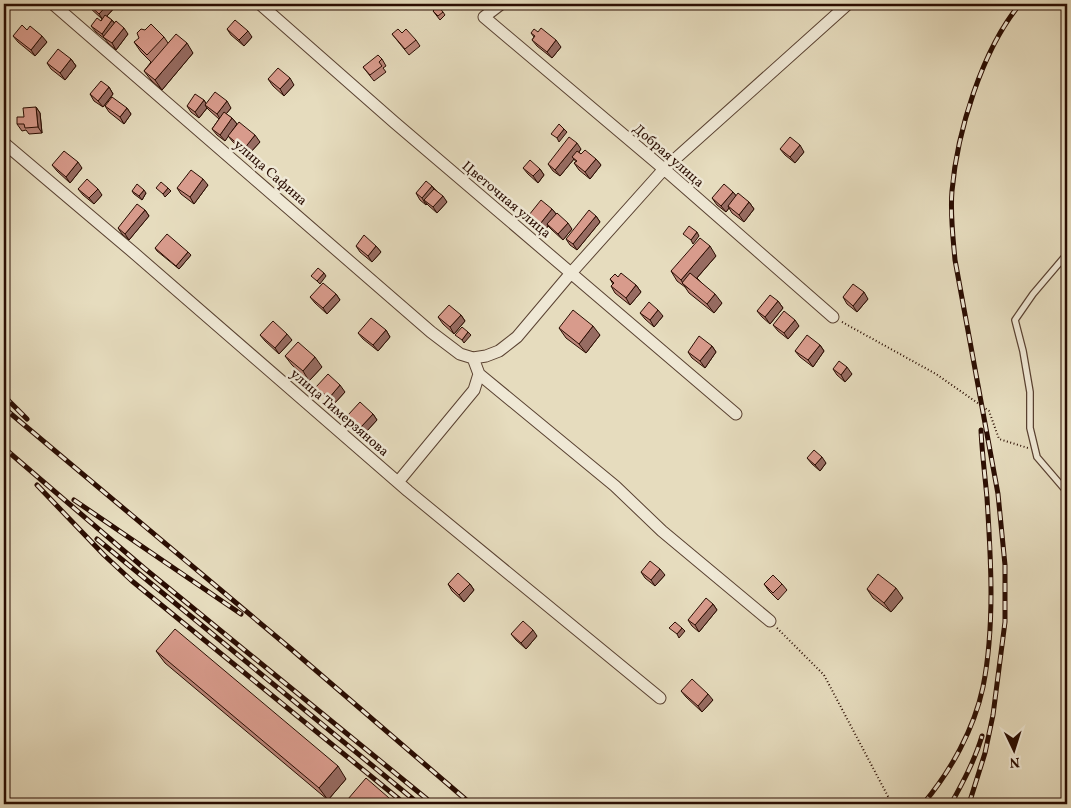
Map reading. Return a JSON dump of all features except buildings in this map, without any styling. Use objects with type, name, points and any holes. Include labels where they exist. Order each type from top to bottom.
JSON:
[{"type":"street","name":"улица Сафина","points":[[53,4],[431,332],[460,354],[473,358]]},
{"type":"street","name":"Цветочная улица","points":[[260,4],[394,122],[736,414]]},
{"type":"street","name":"Добрая улица","points":[[501,4],[484,17],[664,169],[833,317]]},
{"type":"street","points":[[770,621],[662,531],[615,486],[479,374],[473,358],[499,351],[517,338],[571,273],[664,169],[848,4]]},
{"type":"street","name":"улица Тимерзянова","points":[[4,143],[398,482],[660,698]]},
{"type":"street","points":[[398,482],[474,390],[479,374]]},
{"type":"lane","points":[[1067,254],[1033,294],[1015,320],[1023,351],[1030,392],[1030,428],[1037,457],[1067,492]]},
{"type":"path","points":[[833,317],[936,374],[989,411],[999,439],[1036,451]]},
{"type":"path","points":[[770,621],[824,675],[892,804]]},
{"type":"railway","points":[[969,804],[985,753],[993,715],[1005,622],[1005,565],[998,494],[955,260],[952,191],[959,143],[983,68],[1006,23],[1020,4]]},
{"type":"railway","points":[[4,396],[27,419]]},
{"type":"railway","points":[[4,408],[291,649],[471,804]]},
{"type":"railway","points":[[923,804],[952,764],[967,734],[979,703],[987,664],[991,617],[991,569],[981,430]]},
{"type":"railway","points":[[4,448],[144,568],[433,804]]},
{"type":"railway","points":[[37,485],[104,555],[132,581],[405,804]]},
{"type":"railway","points":[[74,500],[241,614]]},
{"type":"railway","points":[[97,539],[419,804]]},
{"type":"railway","points":[[951,804],[972,762],[982,736]]}]
